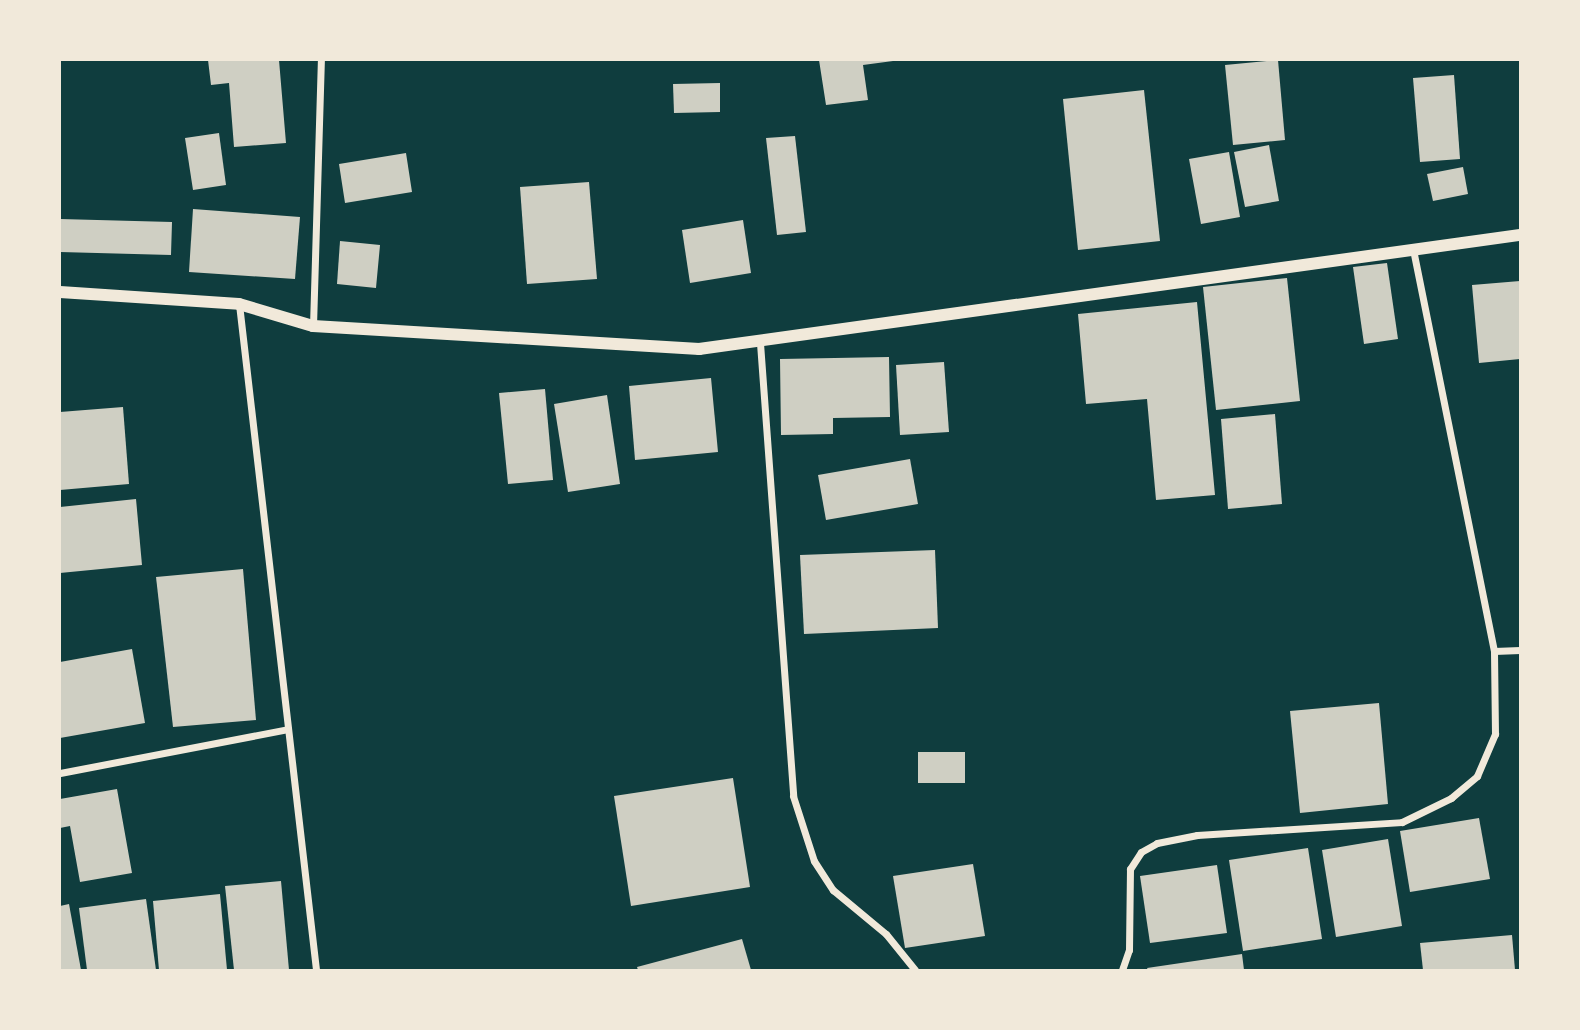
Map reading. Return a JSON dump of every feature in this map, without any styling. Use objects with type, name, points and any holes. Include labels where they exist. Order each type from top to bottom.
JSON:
[{"type":"street","points":[[313,327],[321,60]]},
{"type":"street","points":[[60,292],[239,304],[313,327],[699,349],[760,343],[1413,248],[1521,235]]},
{"type":"street","points":[[1122,971],[1129,950],[1130,869],[1142,852],[1157,843],[1197,835],[1402,821],[1451,798],[1478,776],[1495,734],[1494,652],[1413,248]]},
{"type":"street","points":[[239,304],[316,971]]},
{"type":"street","points":[[760,343],[793,796],[814,861],[833,890],[886,934],[915,971]]},
{"type":"street","points":[[1494,652],[1521,650]]},
{"type":"street","points":[[60,773],[288,729]]},
{"type":"building","points":[[208,60],[279,60],[286,143],[234,147],[229,83],[211,85]]},
{"type":"building","points":[[819,60],[893,61],[863,65],[868,100],[826,105]]},
{"type":"building","points":[[1278,60],[1285,140],[1233,145],[1225,65]]},
{"type":"building","points":[[1454,75],[1460,159],[1420,162],[1413,78]]},
{"type":"building","points":[[720,83],[720,112],[674,113],[673,84]]},
{"type":"building","points":[[1144,90],[1160,241],[1078,250],[1063,99]]},
{"type":"building","points":[[219,133],[226,185],[193,190],[185,138]]},
{"type":"building","points":[[795,136],[806,232],[777,235],[766,138]]},
{"type":"building","points":[[1269,145],[1279,201],[1245,207],[1234,152]]},
{"type":"building","points":[[1229,152],[1240,217],[1201,224],[1189,159]]},
{"type":"building","points":[[406,153],[412,192],[345,203],[339,164]]},
{"type":"building","points":[[1463,167],[1468,194],[1433,201],[1427,174]]},
{"type":"building","points":[[589,182],[597,279],[527,284],[520,187]]},
{"type":"building","points":[[193,209],[300,217],[295,279],[189,272]]},
{"type":"building","points":[[60,219],[172,222],[171,255],[60,252]]},
{"type":"building","points":[[743,220],[751,273],[690,283],[682,230]]},
{"type":"building","points":[[340,241],[380,245],[376,288],[337,284]]},
{"type":"building","points":[[1387,263],[1398,339],[1364,344],[1353,267]]},
{"type":"building","points":[[1287,278],[1300,401],[1216,410],[1203,287]]},
{"type":"building","points":[[1520,281],[1520,359],[1479,363],[1472,285]]},
{"type":"building","points":[[1197,302],[1215,495],[1156,500],[1147,399],[1086,404],[1078,314]]},
{"type":"building","points":[[889,357],[890,417],[833,418],[833,434],[781,435],[780,359]]},
{"type":"building","points":[[944,362],[949,432],[900,435],[896,365]]},
{"type":"building","points":[[711,378],[718,452],[635,460],[629,386]]},
{"type":"building","points":[[545,389],[553,480],[508,484],[499,393]]},
{"type":"building","points":[[607,395],[620,484],[568,492],[554,404]]},
{"type":"building","points":[[123,407],[129,484],[60,490],[60,412]]},
{"type":"building","points":[[1275,414],[1282,504],[1228,509],[1221,419]]},
{"type":"building","points":[[910,459],[918,504],[826,520],[818,475]]},
{"type":"building","points":[[136,499],[142,565],[60,573],[60,507]]},
{"type":"building","points":[[935,550],[938,628],[804,634],[800,555]]},
{"type":"building","points":[[243,569],[256,720],[173,727],[156,577]]},
{"type":"building","points":[[132,649],[145,723],[60,738],[60,662]]},
{"type":"building","points":[[1379,703],[1388,804],[1300,813],[1290,711]]},
{"type":"building","points":[[918,752],[965,752],[965,783],[918,783]]},
{"type":"building","points":[[733,778],[750,887],[631,906],[614,796]]},
{"type":"building","points":[[117,789],[132,873],[80,882],[70,826],[60,828],[60,799]]},
{"type":"building","points":[[1479,818],[1490,879],[1410,892],[1400,831]]},
{"type":"building","points":[[1388,839],[1402,926],[1336,937],[1322,850]]},
{"type":"building","points":[[1308,848],[1322,939],[1243,951],[1229,860]]},
{"type":"building","points":[[973,864],[985,936],[905,948],[893,876]]},
{"type":"building","points":[[1217,865],[1227,933],[1150,943],[1140,876]]},
{"type":"building","points":[[281,881],[289,970],[234,970],[225,886]]},
{"type":"building","points":[[220,894],[227,970],[159,970],[153,901]]},
{"type":"building","points":[[146,899],[156,970],[87,970],[79,908]]},
{"type":"building","points":[[69,904],[81,970],[60,970],[60,906]]},
{"type":"building","points":[[1512,935],[1515,970],[1423,970],[1420,943]]},
{"type":"building","points":[[742,939],[751,970],[638,970],[637,967]]},
{"type":"building","points":[[1242,954],[1244,970],[1147,968]]}]
